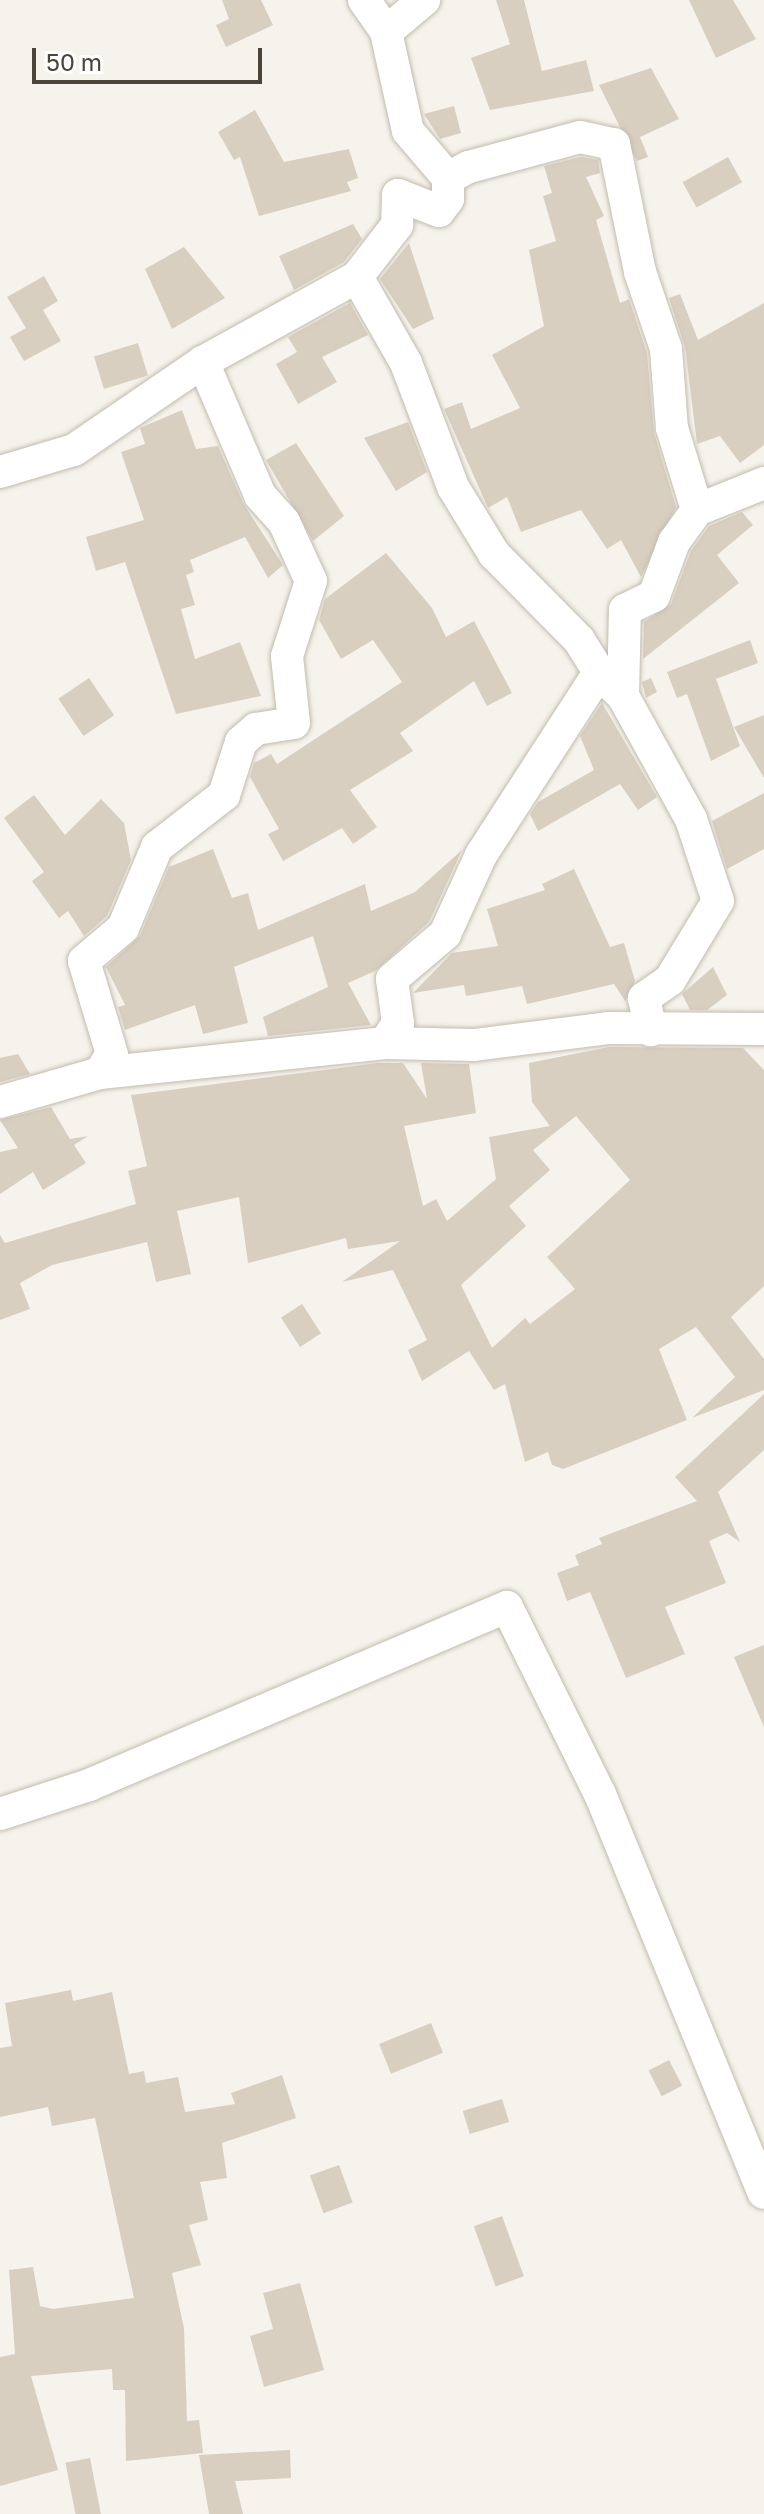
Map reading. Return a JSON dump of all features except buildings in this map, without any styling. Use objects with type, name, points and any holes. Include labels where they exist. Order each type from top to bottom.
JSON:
[{"type":"street","points":[[0,472],[74,450],[203,362],[357,277],[397,225],[398,195],[439,211],[448,199],[448,178],[408,131],[386,32],[364,0]]},
{"type":"street","points":[[386,32],[424,0]]},
{"type":"street","points":[[448,178],[521,148],[580,137],[614,144],[640,272],[666,349],[672,428],[697,510]]},
{"type":"street","points":[[357,277],[406,363],[453,487],[494,554],[579,640],[600,674],[623,696],[691,819],[718,901],[670,980],[644,998],[651,1030]]},
{"type":"street","points":[[100,1073],[112,1054],[84,961],[123,928],[157,847],[224,795],[241,742],[256,729],[294,723],[287,656],[311,581],[284,522],[260,495],[203,362]]},
{"type":"street","points":[[623,696],[625,610],[654,596],[669,573],[674,542],[697,510],[764,483]]},
{"type":"street","points":[[385,1043],[398,1023],[392,979],[445,934],[481,855],[600,674]]},
{"type":"street","points":[[0,1102],[100,1073],[385,1043],[474,1045],[608,1028],[764,1029]]},
{"type":"street","points":[[0,1814],[51,1801],[507,1607],[600,1794],[764,2193]]}]
